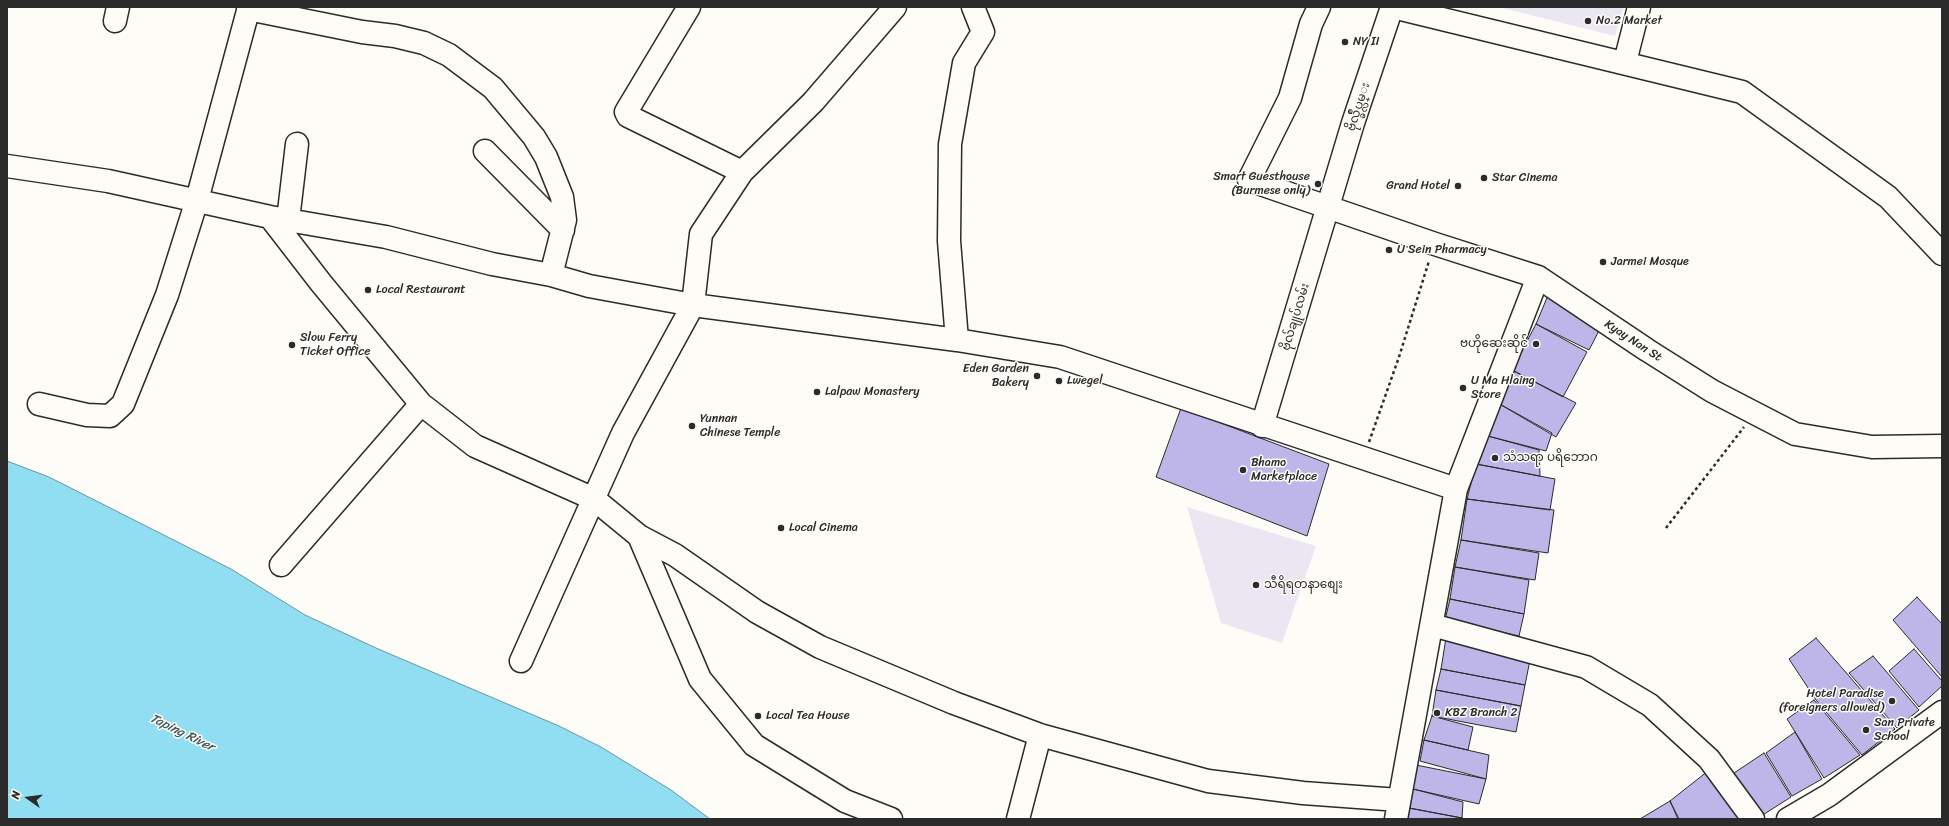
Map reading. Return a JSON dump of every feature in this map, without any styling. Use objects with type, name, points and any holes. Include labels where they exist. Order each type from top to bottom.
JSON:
[{"type":"street","points":[[689,7],[626,112],[628,116],[742,172]]},
{"type":"street","points":[[521,661],[623,433],[693,305],[701,234],[742,172],[813,102],[895,7]]},
{"type":"street","points":[[957,340],[948,241],[950,144],[964,63],[983,32],[973,7]]},
{"type":"street","name":"Kyay Nan St","points":[[1319,7],[1311,24],[1290,98],[1249,180],[1538,278],[1712,391],[1795,434],[1872,447],[1942,446]]},
{"type":"street","points":[[1392,7],[1625,62],[1742,92],[1888,198],[1942,254]]},
{"type":"street","name":"ဗိုလ္ခ်ဳပ္လမ္း","points":[[1329,207],[1353,123],[1392,7]]},
{"type":"street","points":[[1625,62],[1639,7]]},
{"type":"street","points":[[39,404],[86,415],[110,416],[123,404],[167,295],[198,200],[248,8],[362,32],[395,36],[424,43],[449,55],[493,88],[534,137],[546,157],[562,196],[565,220],[551,275]]},
{"type":"street","points":[[296,144],[279,218],[321,283],[421,404],[475,446],[594,499],[639,536],[675,555],[757,612],[820,647],[954,703],[1040,735],[1208,781],[1303,793],[1398,810],[1456,489],[1538,278]]},
{"type":"street","points":[[485,151],[563,230]]},
{"type":"street","points":[[7,166],[108,181],[279,218],[386,237],[492,264],[551,275],[589,286],[693,305],[957,340],[1060,357],[1262,426],[1363,457],[1456,489]]},
{"type":"street","name":"ဗိုလ်ချုပ်လမ်း","points":[[1262,426],[1329,207]]},
{"type":"street","points":[[281,565],[421,404]]},
{"type":"street","points":[[639,536],[700,679],[754,745],[845,801],[891,819]]},
{"type":"street","points":[[1432,625],[1586,667],[1644,702],[1709,759],[1753,819]]},
{"type":"street","points":[[1788,819],[1829,795],[1942,712]]},
{"type":"street","points":[[1018,819],[1040,735]]},
{"type":"path","points":[[1363,457],[1399,357],[1435,244]]},
{"type":"path","points":[[1666,528],[1755,413]]},
{"type":"shaded area","name":"No.2 Market","points":[[1498,7],[1624,7],[1615,36]]},
{"type":"shaded area","name":"သီရိရတနာစျေး","points":[[1187,507],[1316,546],[1282,643],[1221,623]]},
{"type":"water","name":"Taping River","points":[[7,461],[49,477],[231,569],[305,615],[376,648],[559,726],[601,747],[671,790],[710,819],[7,819]]},
{"type":"building","points":[[1549,293],[1603,323],[1589,350],[1536,324]]},
{"type":"building","points":[[1536,324],[1587,352],[1563,397],[1512,370]]},
{"type":"building","points":[[1512,370],[1576,403],[1556,437],[1496,402]]},
{"type":"building","points":[[1496,402],[1552,433],[1546,451],[1484,435]]},
{"type":"building","name":"Bhamo Marketplace","points":[[1181,408],[1329,464],[1307,536],[1156,477]]},
{"type":"building","points":[[1484,435],[1539,450],[1540,476],[1476,464]]},
{"type":"building","points":[[1476,464],[1555,479],[1550,510],[1467,499]]},
{"type":"building","points":[[1467,499],[1554,510],[1548,553],[1461,540]]},
{"type":"building","points":[[1461,540],[1539,553],[1535,580],[1455,567]]},
{"type":"building","points":[[1455,567],[1529,580],[1524,614],[1450,599]]},
{"type":"building","points":[[1917,597],[1942,624],[1942,677],[1893,620]]},
{"type":"building","points":[[1450,599],[1524,614],[1519,636],[1445,620]]},
{"type":"building","points":[[1446,638],[1531,655],[1525,685],[1441,669]]},
{"type":"building","points":[[1816,638],[1895,729],[1862,755],[1816,700],[1789,659]]},
{"type":"building","points":[[1914,649],[1942,681],[1942,686],[1919,707],[1889,671]]},
{"type":"building","points":[[1873,656],[1919,710],[1897,728],[1849,673]]},
{"type":"building","points":[[1441,669],[1525,685],[1521,706],[1436,690]]},
{"type":"building","points":[[1436,690],[1521,706],[1516,732],[1432,716]]},
{"type":"building","points":[[1814,700],[1860,755],[1824,778],[1787,719]]},
{"type":"building","points":[[1432,716],[1473,727],[1468,750],[1424,740]]},
{"type":"building","points":[[1795,732],[1822,779],[1792,796],[1766,753]]},
{"type":"building","points":[[1424,740],[1489,755],[1486,779],[1420,761]]},
{"type":"building","points":[[1764,753],[1791,797],[1758,818],[1731,775]]},
{"type":"building","points":[[1416,765],[1486,779],[1479,804],[1413,789]]},
{"type":"building","points":[[1708,771],[1743,819],[1679,819],[1670,801]]},
{"type":"building","points":[[1413,789],[1463,802],[1462,818],[1409,808]]},
{"type":"building","points":[[1670,801],[1678,819],[1640,819]]},
{"type":"building","points":[[1409,808],[1462,818],[1466,819],[1408,819]]},
{"type":"place","name":"No.2 Market","points":[[1588,21]]},
{"type":"place","name":"NY II","points":[[1345,42]]},
{"type":"place","name":"Star Cinema","points":[[1484,178]]},
{"type":"place","name":"Smart Guesthouse (Burmese only)","points":[[1318,184]]},
{"type":"place","name":"Grand Hotel","points":[[1458,186]]},
{"type":"place","name":"U Sein Pharmacy","points":[[1389,250]]},
{"type":"place","name":"Jarmei Mosque","points":[[1603,262]]},
{"type":"place","name":"Local Restaurant","points":[[368,290]]},
{"type":"place","name":"ဗဟိုဆေးဆိုင်","points":[[1536,344]]},
{"type":"place","name":"Slow Ferry Ticket Office","points":[[292,345]]},
{"type":"place","name":"Eden Garden Bakery","points":[[1037,376]]},
{"type":"place","name":"Lwegel","points":[[1059,381]]},
{"type":"place","name":"U Ma Hlaing Store","points":[[1463,388]]},
{"type":"place","name":"Lalpaw Monastery","points":[[817,392]]},
{"type":"place","name":"Yunnan Chinese Temple","points":[[692,426]]},
{"type":"place","name":"သံသရာ ပရိဘောဂ","points":[[1495,458]]},
{"type":"place","name":"Bhamo Marketplace","points":[[1243,470]]},
{"type":"place","name":"Local Cinema","points":[[781,528]]},
{"type":"place","name":"သီရိရတနာစျေး","points":[[1256,585]]},
{"type":"place","name":"Hotel Paradise (foreigners allowed)","points":[[1892,701]]},
{"type":"place","name":"KBZ Branch 2","points":[[1437,713]]},
{"type":"place","name":"Local Tea House","points":[[758,716]]},
{"type":"place","name":"San Private School","points":[[1866,730]]}]
